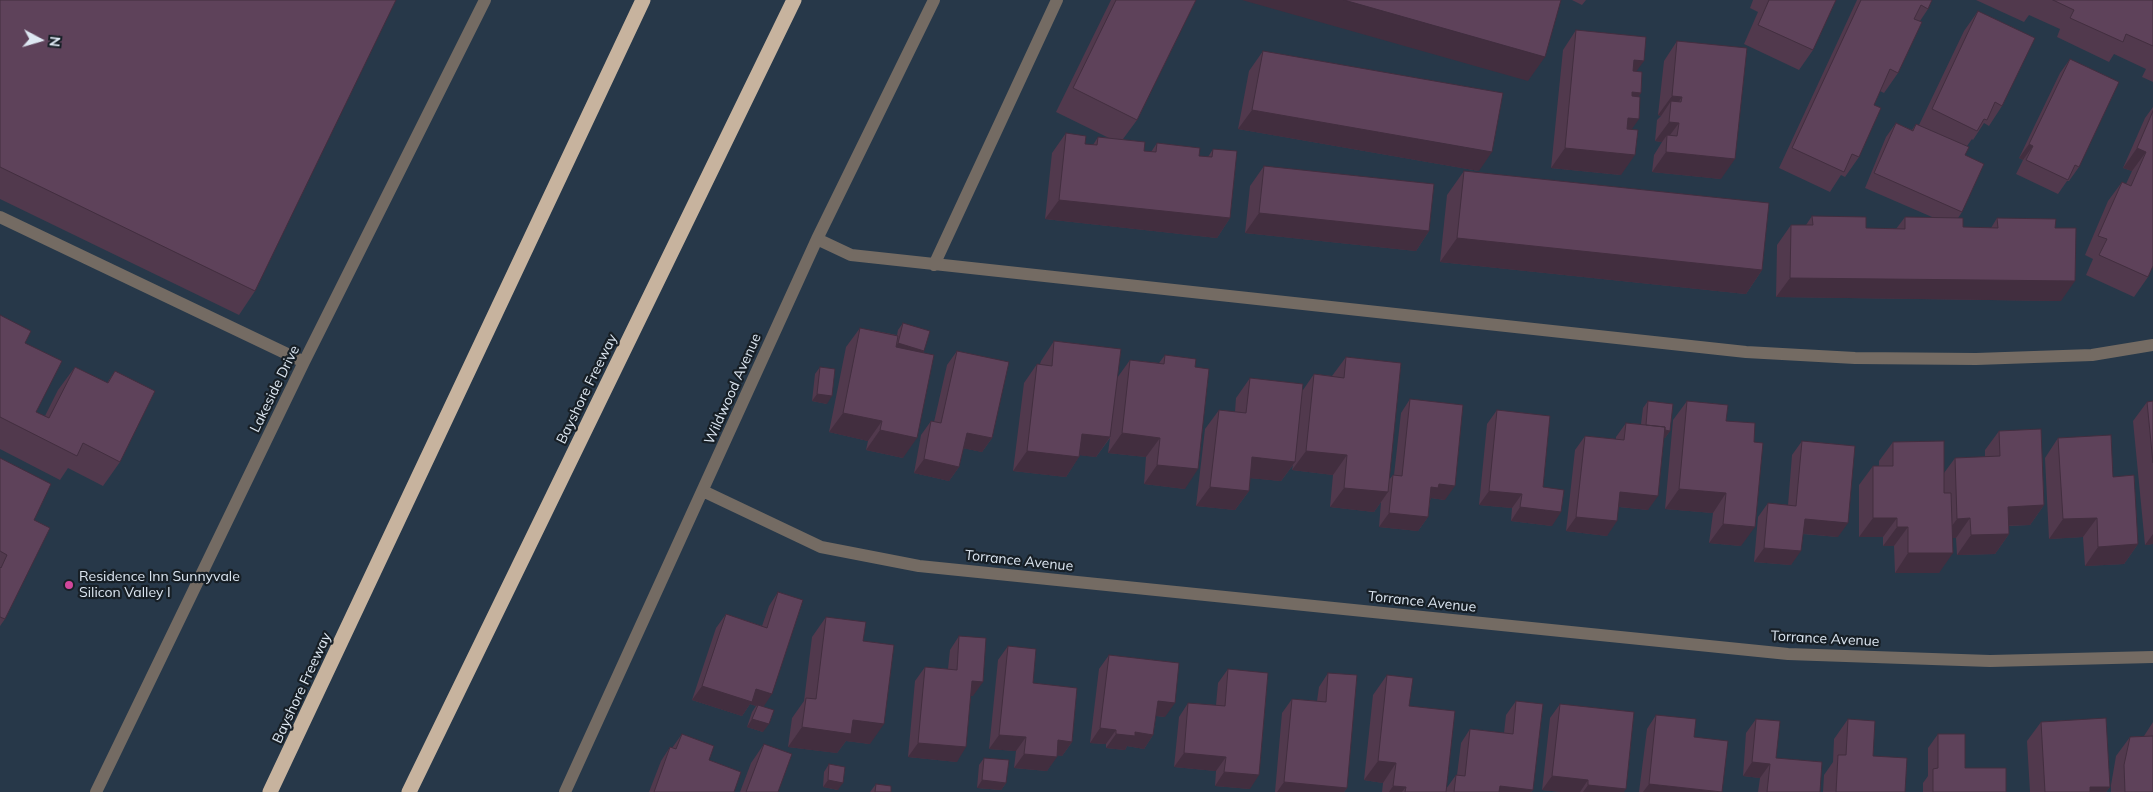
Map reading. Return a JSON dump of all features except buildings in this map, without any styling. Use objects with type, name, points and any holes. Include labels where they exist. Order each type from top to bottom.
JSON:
[{"type":"highway","name":"Bayshore Freeway","points":[[270,792],[643,0]]},
{"type":"highway","name":"Bayshore Freeway","points":[[410,792],[794,0]]},
{"type":"street","name":"Lakeside Drive","points":[[96,792],[304,362],[485,0]]},
{"type":"street","name":"Wildwood Avenue","points":[[565,792],[817,240],[934,0]]},
{"type":"street","points":[[934,265],[1057,0]]},
{"type":"street","points":[[0,217],[304,362]]},
{"type":"street","points":[[817,240],[851,256],[1746,352],[1855,358],[1976,359],[2092,355],[2153,345]]},
{"type":"street","name":"Torrance Avenue","points":[[703,491],[821,547],[919,566],[1788,654],[1990,661],[2153,657]]},
{"type":"place","name":"Residence Inn Sunnyvale Silicon Valley I","points":[[69,585]]}]
